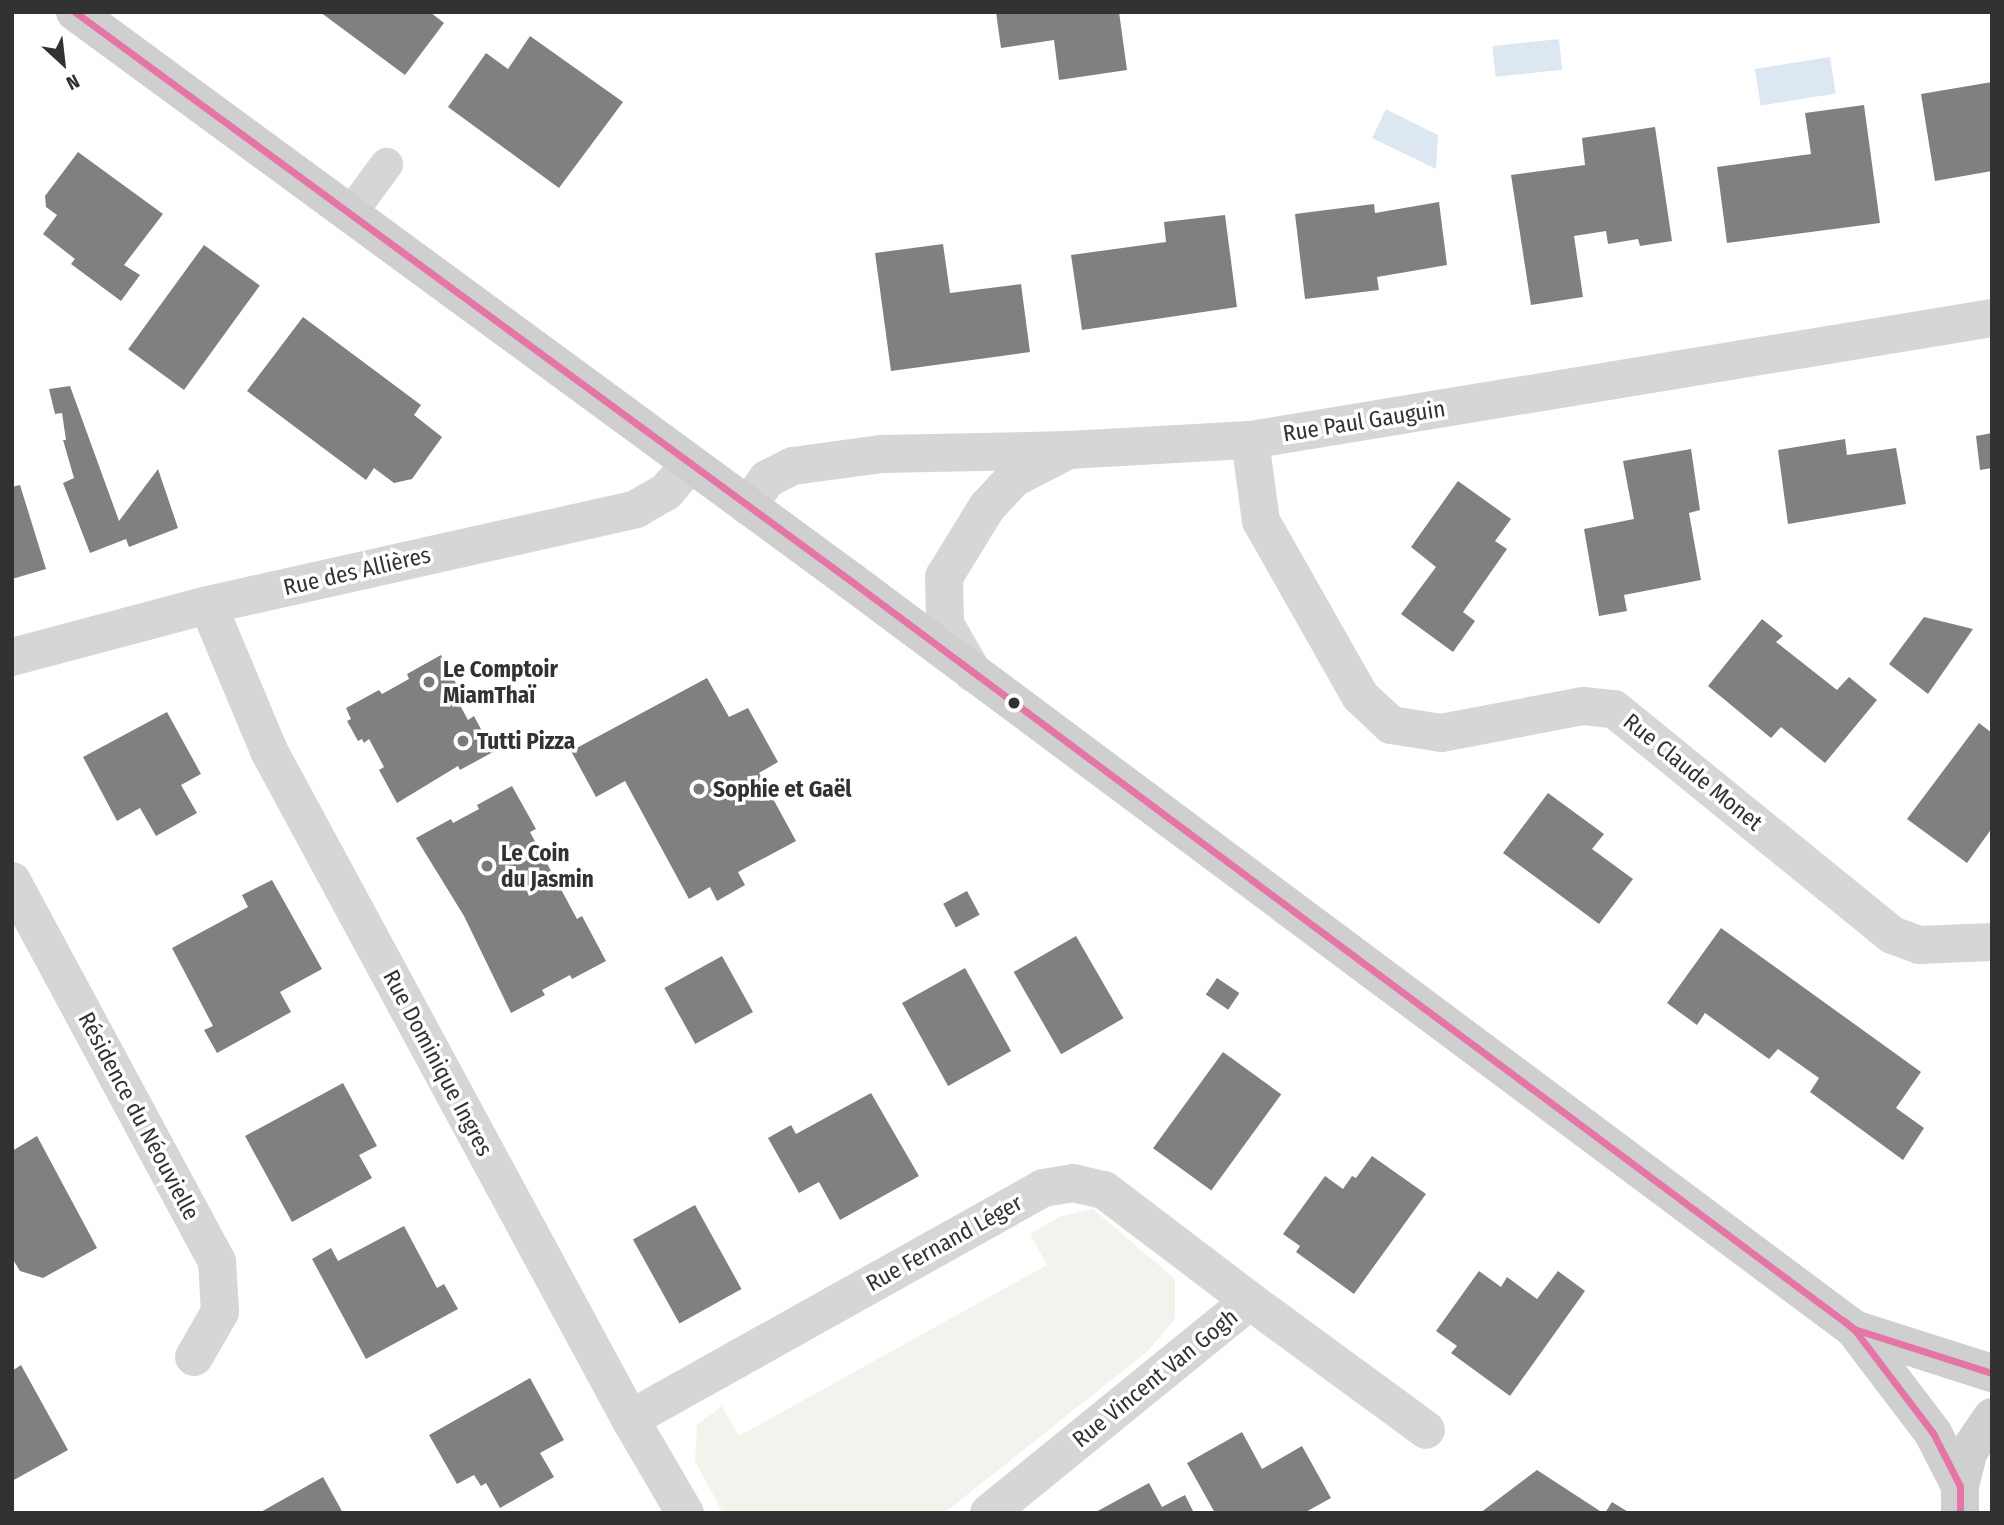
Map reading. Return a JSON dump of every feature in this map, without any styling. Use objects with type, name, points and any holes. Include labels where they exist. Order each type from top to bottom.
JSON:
[{"type":"main road","points":[[75,12],[748,506],[1854,1329],[1933,1433],[1960,1499]]},
{"type":"main road","points":[[1854,1329],[1992,1373]]},
{"type":"main road","points":[[1960,1499],[1969,1451],[1992,1417]]},
{"type":"street","name":"Rue Paul Gauguin","points":[[748,506],[767,479],[793,466],[882,454],[1069,450],[1250,440],[1992,318]]},
{"type":"street","name":"Rue Claude Monet","points":[[1250,440],[1261,521],[1360,696],[1391,725],[1441,733],[1583,706],[1614,709],[1892,935],[1919,945],[1992,942]]},
{"type":"street","points":[[973,673],[945,624],[944,577],[987,507],[1014,478],[1069,450]]},
{"type":"street","name":"Rue des Allières","points":[[12,657],[208,605],[636,509],[666,492],[689,465]]},
{"type":"street","name":"Rue Dominique Ingres","points":[[208,605],[269,751],[630,1419],[685,1513]]},
{"type":"street","name":"Résidence du Néouvielle","points":[[12,881],[217,1261],[220,1312],[194,1357]]},
{"type":"street","name":"Rue Fernand Léger","points":[[630,1419],[1043,1188],[1063,1184],[1073,1183],[1104,1189],[1250,1301]]},
{"type":"street","name":"Rue Vincent Van Gogh","points":[[989,1513],[1250,1301],[1426,1430]]},
{"type":"lane","points":[[350,213],[386,164]]},
{"type":"shaded area","points":[[1559,39],[1562,70],[1496,77],[1492,46]]},
{"type":"shaded area","points":[[1830,57],[1836,94],[1761,105],[1755,69]]},
{"type":"shaded area","points":[[1386,109],[1438,135],[1436,169],[1372,138]]},
{"type":"shaded area","points":[[1093,1209],[1175,1279],[1175,1319],[1148,1351],[944,1513],[723,1513],[695,1461],[697,1425],[722,1406],[739,1436],[1047,1265],[1030,1234],[1061,1216]]},
{"type":"building","points":[[320,12],[430,12],[444,23],[405,75]]},
{"type":"building","points":[[996,12],[1119,12],[1127,70],[1059,80],[1054,40],[1001,48]]},
{"type":"building","points":[[530,36],[623,102],[559,188],[448,107],[486,53],[508,69]]},
{"type":"building","points":[[1992,82],[1992,171],[1935,181],[1921,94]]},
{"type":"building","points":[[1864,105],[1880,223],[1727,243],[1717,167],[1811,154],[1805,113]]},
{"type":"building","points":[[1655,127],[1672,241],[1640,246],[1638,239],[1608,244],[1606,231],[1574,236],[1583,297],[1531,305],[1511,175],[1585,165],[1582,138]]},
{"type":"building","points":[[78,152],[163,214],[124,265],[140,275],[121,301],[71,264],[75,259],[43,234],[57,215],[46,207],[45,196]]},
{"type":"building","points":[[1439,202],[1447,265],[1377,277],[1379,290],[1305,299],[1295,214],[1374,204],[1375,213]]},
{"type":"building","points":[[1225,215],[1237,307],[1082,330],[1071,255],[1166,242],[1164,222]]},
{"type":"building","points":[[943,244],[950,293],[1021,284],[1030,352],[891,371],[875,253]]},
{"type":"building","points":[[204,245],[260,286],[184,390],[128,349]]},
{"type":"building","points":[[303,317],[421,405],[414,415],[442,437],[412,479],[394,483],[374,468],[366,480],[247,391]]},
{"type":"building","points":[[70,386],[119,521],[158,469],[178,528],[129,547],[126,539],[90,553],[63,483],[74,478],[63,440],[66,440],[62,413],[55,414],[49,389]]},
{"type":"building","points":[[1992,433],[1992,468],[1980,470],[1976,436]]},
{"type":"building","points":[[1845,439],[1847,455],[1896,448],[1906,504],[1788,524],[1778,450]]},
{"type":"building","points":[[1691,449],[1700,510],[1689,513],[1701,580],[1624,595],[1627,611],[1599,616],[1584,529],[1634,519],[1623,461]]},
{"type":"building","points":[[1458,481],[1511,519],[1495,541],[1507,549],[1463,612],[1475,621],[1453,652],[1401,614],[1436,567],[1411,547]]},
{"type":"building","points":[[20,485],[46,569],[12,579],[12,487]]},
{"type":"building","points":[[1924,617],[1973,629],[1928,694],[1889,664]]},
{"type":"building","points":[[1762,619],[1783,636],[1776,642],[1837,690],[1849,677],[1877,700],[1825,763],[1781,727],[1771,738],[1708,686]]},
{"type":"building","points":[[441,655],[460,691],[454,694],[468,720],[474,716],[493,752],[460,770],[458,766],[397,803],[379,770],[384,767],[369,739],[364,743],[362,739],[358,741],[347,721],[351,719],[346,708],[379,690],[382,694],[409,679],[407,674]]},
{"type":"building","name":"Sophie et Gaël","points":[[707,678],[729,717],[748,708],[778,762],[759,773],[796,841],[738,872],[745,885],[717,901],[710,887],[689,899],[625,781],[596,797],[571,751]]},
{"type":"building","points":[[167,712],[201,774],[181,785],[197,813],[156,836],[140,808],[117,821],[83,757]]},
{"type":"building","points":[[1979,723],[1992,733],[1992,828],[1967,863],[1907,819]]},
{"type":"building","points":[[512,786],[536,829],[530,832],[577,919],[582,916],[606,961],[572,979],[570,975],[542,990],[545,995],[511,1013],[464,916],[416,838],[451,819],[453,823],[479,809],[477,805]]},
{"type":"building","points":[[1548,793],[1604,834],[1592,849],[1633,879],[1599,924],[1503,853]]},
{"type":"building","points":[[272,880],[322,969],[280,992],[291,1012],[217,1053],[204,1030],[213,1026],[172,948],[248,907],[242,895]]},
{"type":"building","points":[[967,891],[980,915],[956,928],[943,904]]},
{"type":"building","points":[[1721,928],[1921,1072],[1896,1108],[1924,1128],[1903,1160],[1810,1092],[1819,1078],[1778,1049],[1769,1059],[1705,1013],[1697,1025],[1667,1003]]},
{"type":"building","points":[[1076,936],[1124,1018],[1061,1054],[1014,972]]},
{"type":"building","points":[[722,956],[753,1012],[695,1044],[664,988]]},
{"type":"building","points":[[965,968],[1011,1051],[948,1086],[902,1003]]},
{"type":"building","points":[[1217,978],[1239,993],[1228,1010],[1206,995]]},
{"type":"building","points":[[1223,1052],[1281,1094],[1211,1191],[1153,1148]]},
{"type":"building","points":[[343,1083],[377,1146],[359,1155],[372,1178],[292,1222],[245,1136]]},
{"type":"building","points":[[871,1093],[919,1176],[840,1220],[819,1182],[799,1193],[768,1138],[791,1125],[796,1134]]},
{"type":"building","points":[[37,1136],[97,1248],[43,1278],[20,1271],[12,1258],[12,1151]]},
{"type":"building","points":[[1372,1156],[1426,1194],[1354,1294],[1296,1252],[1300,1246],[1283,1234],[1325,1176],[1343,1189],[1352,1176],[1356,1178]]},
{"type":"building","points":[[695,1205],[742,1289],[679,1323],[633,1239]]},
{"type":"building","points":[[404,1226],[437,1288],[444,1284],[458,1309],[366,1359],[312,1259],[331,1248],[338,1261]]},
{"type":"building","points":[[1479,1271],[1501,1287],[1507,1277],[1537,1299],[1558,1271],[1585,1291],[1510,1396],[1451,1353],[1457,1346],[1436,1331]]},
{"type":"building","points":[[21,1365],[68,1450],[12,1481],[12,1371]]},
{"type":"building","points":[[530,1378],[564,1440],[540,1453],[554,1477],[500,1508],[486,1483],[481,1486],[474,1475],[457,1484],[429,1435]]},
{"type":"building","points":[[1242,1432],[1262,1469],[1302,1446],[1331,1498],[1304,1513],[1215,1513],[1187,1463]]},
{"type":"building","points":[[1537,1470],[1603,1513],[1480,1513]]},
{"type":"building","points":[[323,1477],[343,1513],[259,1513]]},
{"type":"building","points":[[1149,1483],[1162,1507],[1185,1495],[1194,1513],[1094,1513]]},
{"type":"building","points":[[1612,1502],[1630,1513],[1605,1513]]},
{"type":"transit line","points":[[75,12],[851,581],[1854,1329],[1933,1433],[1960,1486],[1960,1513]]},
{"type":"transit line","points":[[1844,1321],[1854,1329],[1992,1373]]},
{"type":"place","name":"Le Comptoir MiamThaï","points":[[429,682]]},
{"type":"place","name":"Tutti Pizza","points":[[463,741]]},
{"type":"place","name":"Sophie et Gaël","points":[[699,789]]},
{"type":"place","name":"Le Coin du Jasmin","points":[[487,866]]}]
